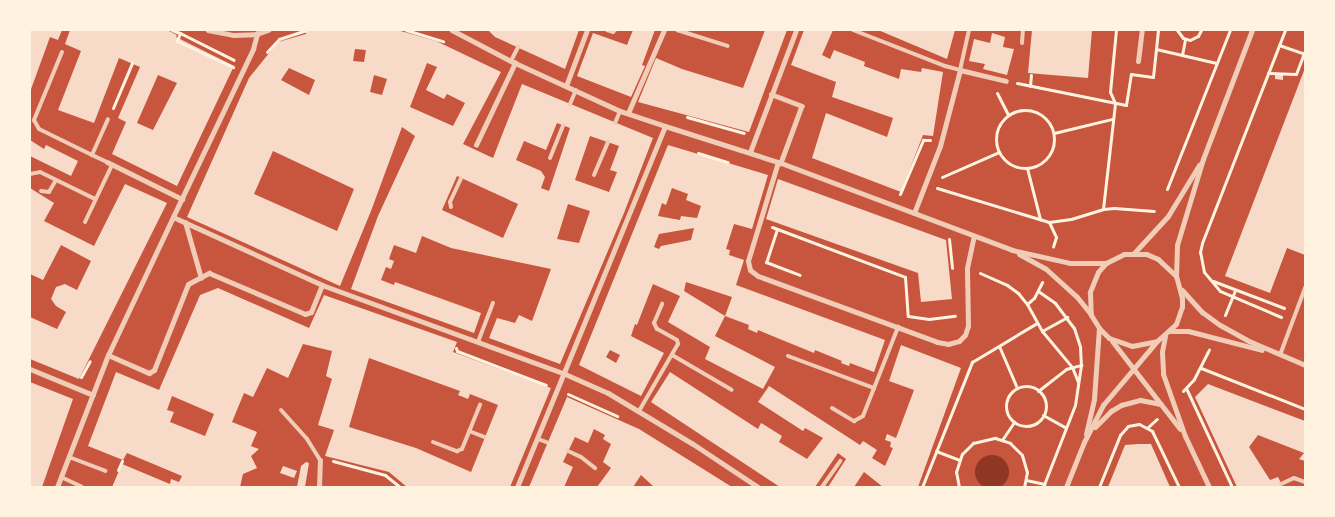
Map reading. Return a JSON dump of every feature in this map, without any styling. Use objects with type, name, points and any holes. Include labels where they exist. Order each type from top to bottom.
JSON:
[{"type":"street","points":[[208,30],[233,35],[257,34],[268,30]]},
{"type":"street","points":[[452,30],[513,62],[620,111],[779,162],[1012,250],[1070,263],[1106,263],[1124,254],[1134,253],[1158,258],[1176,276],[1182,290],[1194,305],[1210,318],[1272,352]]},
{"type":"street","points":[[566,86],[587,30]]},
{"type":"street","points":[[628,113],[664,30]]},
{"type":"street","points":[[750,152],[796,30]]},
{"type":"street","points":[[1138,62],[1142,30]]},
{"type":"street","points":[[1176,276],[1177,245],[1203,159],[1252,30]]},
{"type":"street","points":[[56,487],[108,355],[253,49],[257,34]]},
{"type":"street","points":[[475,147],[513,62]]},
{"type":"street","points":[[914,213],[940,146],[960,70],[1006,81]]},
{"type":"street","points":[[772,94],[802,106],[779,162],[748,261],[750,270],[758,276],[937,342],[948,344],[959,341],[965,335],[968,326],[967,268],[974,236]]},
{"type":"street","points":[[517,487],[559,390],[665,126]]},
{"type":"street","points":[[1134,253],[1168,216],[1203,159]]},
{"type":"street","points":[[109,164],[182,199]]},
{"type":"street","points":[[173,217],[322,285],[565,374],[608,393],[758,487]]},
{"type":"street","points":[[185,222],[201,278]]},
{"type":"street","points":[[1012,250],[1046,269],[1077,297],[1092,315],[1099,328],[1134,367],[1163,404],[1185,436]]},
{"type":"street","points":[[1092,315],[1089,304],[1092,282],[1106,263]]},
{"type":"street","points":[[108,355],[149,372],[154,370],[188,284],[210,273],[305,314],[310,312],[322,285]]},
{"type":"street","points":[[1066,487],[1084,442],[1103,405],[1157,341],[1170,332],[1180,316],[1182,290]]},
{"type":"street","points":[[1084,442],[1094,399],[1099,328]]},
{"type":"street","points":[[1170,332],[1194,332],[1272,352],[1305,365]]},
{"type":"street","points":[[1164,336],[1162,352],[1163,374],[1185,436],[1209,487]]},
{"type":"street","points":[[1109,338],[1132,346],[1157,341]]},
{"type":"street","points":[[30,369],[93,395]]},
{"type":"street","points":[[1084,442],[1100,420],[1121,405],[1140,400],[1163,404]]},
{"type":"street","points":[[319,487],[320,460]]},
{"type":"lane","points":[[608,30],[613,32],[615,30]]},
{"type":"lane","points":[[677,30],[728,46]]},
{"type":"lane","points":[[853,30],[945,66],[960,70],[969,30]]},
{"type":"lane","points":[[1022,43],[1024,30]]},
{"type":"lane","points":[[513,62],[518,48]]},
{"type":"lane","points":[[62,52],[34,120],[39,129],[109,164],[85,222]]},
{"type":"lane","points":[[570,104],[576,90]]},
{"type":"lane","points":[[615,123],[620,111]]},
{"type":"lane","points":[[92,155],[108,118]]},
{"type":"lane","points":[[550,158],[563,125]]},
{"type":"lane","points":[[594,175],[608,142]]},
{"type":"lane","points":[[30,174],[40,172],[95,199]]},
{"type":"lane","points":[[451,207],[450,202],[461,178]]},
{"type":"lane","points":[[41,191],[49,192],[56,180]]},
{"type":"lane","points":[[1280,355],[1305,288]]},
{"type":"lane","points":[[478,342],[493,303]]},
{"type":"lane","points":[[639,411],[678,344],[677,340],[657,329],[654,323],[662,304]]},
{"type":"lane","points":[[832,408],[854,421],[859,420],[898,327]]},
{"type":"lane","points":[[672,355],[732,390]]},
{"type":"lane","points":[[788,356],[874,388]]},
{"type":"lane","points":[[433,442],[457,451],[462,449],[480,405]]},
{"type":"lane","points":[[281,410],[307,439],[320,460]]},
{"type":"lane","points":[[470,431],[485,437]]},
{"type":"lane","points":[[538,438],[546,442]]},
{"type":"lane","points":[[568,451],[581,457],[595,468]]},
{"type":"lane","points":[[524,453],[531,455]]},
{"type":"lane","points":[[69,457],[104,472]]},
{"type":"lane","points":[[822,487],[840,461]]},
{"type":"lane","points":[[61,478],[82,487]]},
{"type":"lane","points":[[1281,484],[1294,478],[1305,482]]},
{"type":"path","points":[[172,30],[234,60],[234,68],[177,40],[180,34]]},
{"type":"path","points":[[260,60],[272,44],[279,39],[307,30]]},
{"type":"path","points":[[1103,209],[1115,103],[1110,92],[1116,30]]},
{"type":"path","points":[[1006,81],[1126,105],[1131,74],[1153,77],[1158,30]]},
{"type":"path","points":[[1178,30],[1185,40],[1182,55]]},
{"type":"path","points":[[1185,40],[1195,39],[1201,30]]},
{"type":"path","points":[[1166,194],[1230,30]]},
{"type":"path","points":[[1285,30],[1202,243],[1201,262],[1210,280],[1232,298],[1292,322]]},
{"type":"path","points":[[1268,73],[1296,74],[1305,53],[1280,45]]},
{"type":"path","points":[[1156,49],[1216,63]]},
{"type":"path","points":[[118,95],[132,63]]},
{"type":"path","points":[[1030,86],[1031,75]]},
{"type":"path","points":[[990,77],[1008,115]]},
{"type":"path","points":[[1026,109],[1036,111],[1051,124],[1054,133],[1054,143],[1045,161],[1026,168],[1010,164],[999,152],[996,142],[1000,122],[1008,115],[1026,109]]},
{"type":"path","points":[[1054,133],[1112,119]]},
{"type":"path","points":[[925,185],[999,152]]},
{"type":"path","points":[[1026,168],[1040,220]]},
{"type":"path","points":[[925,185],[1049,222],[1072,220],[1103,209],[1114,208],[1159,212]]},
{"type":"path","points":[[760,222],[905,277],[908,316]]},
{"type":"path","points":[[778,229],[766,262],[802,276]]},
{"type":"path","points":[[840,252],[842,246]]},
{"type":"path","points":[[952,262],[1007,285],[1018,293],[1027,304],[1042,331],[1072,367],[1078,382]]},
{"type":"path","points":[[1210,280],[1296,313]]},
{"type":"path","points":[[1026,480],[1044,486],[1075,405],[1081,365],[1080,346],[1067,317],[1055,303],[1038,291]]},
{"type":"path","points":[[899,313],[929,319],[968,314]]},
{"type":"path","points":[[1042,331],[1067,317]]},
{"type":"path","points":[[922,487],[972,362],[1037,322]]},
{"type":"path","points":[[458,342],[457,352],[559,390],[622,418]]},
{"type":"path","points":[[999,346],[1017,388]]},
{"type":"path","points":[[1038,390],[1072,367],[1081,365]]},
{"type":"path","points":[[1201,368],[1305,409]]},
{"type":"path","points":[[1028,386],[1038,390],[1044,399],[1043,415],[1030,425],[1014,422],[1010,418],[1006,407],[1009,396],[1017,388],[1028,386]]},
{"type":"path","points":[[1186,388],[1232,487]]},
{"type":"path","points":[[1043,415],[1066,428]]},
{"type":"path","points":[[1002,440],[1014,422]]},
{"type":"path","points":[[1099,487],[1118,440],[1124,430],[1133,425],[1148,428],[1155,436],[1179,487]]},
{"type":"path","points":[[959,487],[956,472],[959,460],[973,443],[987,438],[1002,440],[1010,444],[1022,455],[1027,472],[1024,487]]},
{"type":"path","points":[[936,451],[959,460]]},
{"type":"path","points":[[320,460],[385,476],[400,487]]},
{"type":"shaded area","points":[[992,455],[999,456],[1004,460],[1008,465],[1008,479],[1004,484],[999,488],[992,489],[985,488],[980,484],[976,479],[975,472],[976,465],[980,460],[985,456]]},
{"type":"building","points":[[30,30],[62,30],[58,40],[50,37],[30,92]]},
{"type":"building","points":[[70,30],[167,30],[177,35],[176,37],[234,66],[177,186],[112,154],[126,122],[118,118],[140,67],[119,58],[94,123],[58,110],[81,51],[65,44]],"holes":[[[158,75],[177,83],[153,130],[137,123]]]},
{"type":"building","points":[[312,30],[397,30],[436,41],[501,72],[463,144],[493,158],[522,84],[653,138],[624,213],[560,364],[489,338],[497,318],[515,323],[519,315],[532,321],[551,269],[451,248],[422,236],[416,253],[394,245],[389,259],[394,261],[391,269],[386,267],[381,280],[394,285],[395,282],[481,313],[474,333],[351,289],[378,216],[415,136],[402,127],[371,211],[340,286],[187,217],[249,78],[278,42],[306,34],[306,32]],"holes":[[[355,49],[366,50],[364,62],[353,61]],[[427,63],[437,67],[426,90],[444,99],[447,94],[465,103],[453,126],[410,107]],[[289,68],[315,80],[309,95],[281,80]],[[374,75],[387,79],[382,95],[370,92]],[[557,123],[570,128],[549,191],[541,188],[545,177],[541,171],[516,160],[524,141],[546,150]],[[590,136],[619,146],[610,170],[617,172],[609,192],[575,180]],[[273,151],[354,189],[337,231],[254,194]],[[457,176],[518,204],[503,238],[442,210]],[[568,204],[590,211],[579,243],[557,239]]]},
{"type":"building","points":[[488,30],[579,30],[565,69],[495,37]]},
{"type":"building","points":[[633,30],[655,30],[642,65],[645,66],[631,97],[577,76],[593,33],[627,45]]},
{"type":"building","points":[[765,30],[787,30],[749,132],[638,102],[656,58],[682,69],[743,88]]},
{"type":"building","points":[[804,30],[833,30],[822,55],[830,59],[834,50],[865,62],[864,66],[899,79],[901,69],[921,72],[922,68],[943,72],[933,136],[923,135],[901,192],[812,158],[826,113],[887,137],[893,118],[832,97],[836,82],[791,65]]},
{"type":"building","points":[[878,30],[955,30],[947,59]]},
{"type":"building","points":[[1032,30],[1092,30],[1088,78],[1028,73]]},
{"type":"building","points":[[992,33],[1005,37],[1003,47],[1014,49],[1007,75],[983,69],[985,64],[969,61],[974,39],[990,43]]},
{"type":"building","points":[[1305,68],[1305,255],[1287,248],[1270,293],[1225,276]]},
{"type":"building","points":[[1275,74],[1283,75],[1283,80],[1275,79]]},
{"type":"building","points":[[30,140],[44,149],[46,145],[78,161],[71,176],[30,156]]},
{"type":"building","points":[[668,145],[768,175],[752,229],[734,224],[726,249],[730,250],[729,255],[744,260],[736,285],[885,340],[874,372],[850,363],[849,366],[841,363],[842,361],[815,350],[814,353],[758,330],[757,333],[748,329],[749,325],[725,316],[715,336],[775,367],[763,389],[705,359],[710,347],[668,322],[680,296],[653,284],[631,336],[664,353],[641,396],[579,365]],"holes":[[[672,188],[688,194],[686,200],[701,206],[697,218],[681,216],[680,220],[658,216],[662,203],[666,205]],[[694,228],[691,240],[661,246],[659,249],[654,247],[659,234]],[[686,282],[732,297],[725,316],[684,291]],[[610,350],[620,355],[616,363],[606,357]]]},
{"type":"building","points":[[778,179],[946,240],[952,299],[921,302],[918,273],[766,219]]},
{"type":"building","points":[[125,184],[167,203],[79,379],[30,359],[30,317],[57,329],[66,312],[56,306],[51,299],[56,287],[65,284],[77,290],[91,261],[61,245],[43,280],[30,274],[30,188],[54,203],[44,221],[94,246]]},
{"type":"building","points":[[218,288],[309,328],[324,295],[457,342],[453,352],[551,388],[510,487],[407,487],[389,472],[325,456],[334,430],[318,425],[332,379],[326,376],[332,351],[303,344],[288,378],[267,368],[253,397],[244,393],[232,422],[257,432],[251,446],[259,449],[251,456],[257,468],[243,474],[240,487],[112,487],[122,464],[170,484],[171,479],[179,482],[182,476],[127,453],[123,460],[88,446],[116,372],[159,390],[200,295]],"holes":[[[369,358],[460,391],[458,395],[468,399],[470,394],[498,405],[471,472],[416,448],[349,427]],[[172,396],[214,414],[205,436],[170,422],[174,412],[167,410]]]},
{"type":"building","points":[[901,345],[961,368],[918,487],[883,487],[864,472],[854,487],[828,487],[846,459],[838,453],[815,487],[780,487],[651,402],[670,372],[758,429],[761,423],[782,436],[779,442],[807,459],[823,438],[805,428],[803,431],[758,402],[769,386],[860,445],[863,441],[877,450],[872,458],[885,466],[893,448],[890,447],[891,442],[885,440],[887,434],[896,438],[914,390],[889,381]]},
{"type":"building","points":[[30,382],[73,399],[42,487],[30,487]]},
{"type":"building","points":[[1208,384],[1305,421],[1305,461],[1299,459],[1304,453],[1258,435],[1249,447],[1270,480],[1278,477],[1283,487],[1237,487],[1195,397]]},
{"type":"building","points":[[567,397],[639,429],[732,487],[654,487],[641,475],[633,487],[597,487],[611,468],[603,462],[611,444],[603,439],[605,435],[594,429],[588,443],[575,437],[563,462],[573,467],[564,487],[529,487]]},
{"type":"building","points":[[1151,444],[1170,487],[1108,487],[1125,445]]},
{"type":"building","points":[[306,462],[309,463],[305,487],[297,487],[301,466]]},
{"type":"building","points":[[283,466],[297,471],[294,478],[280,473]]}]
